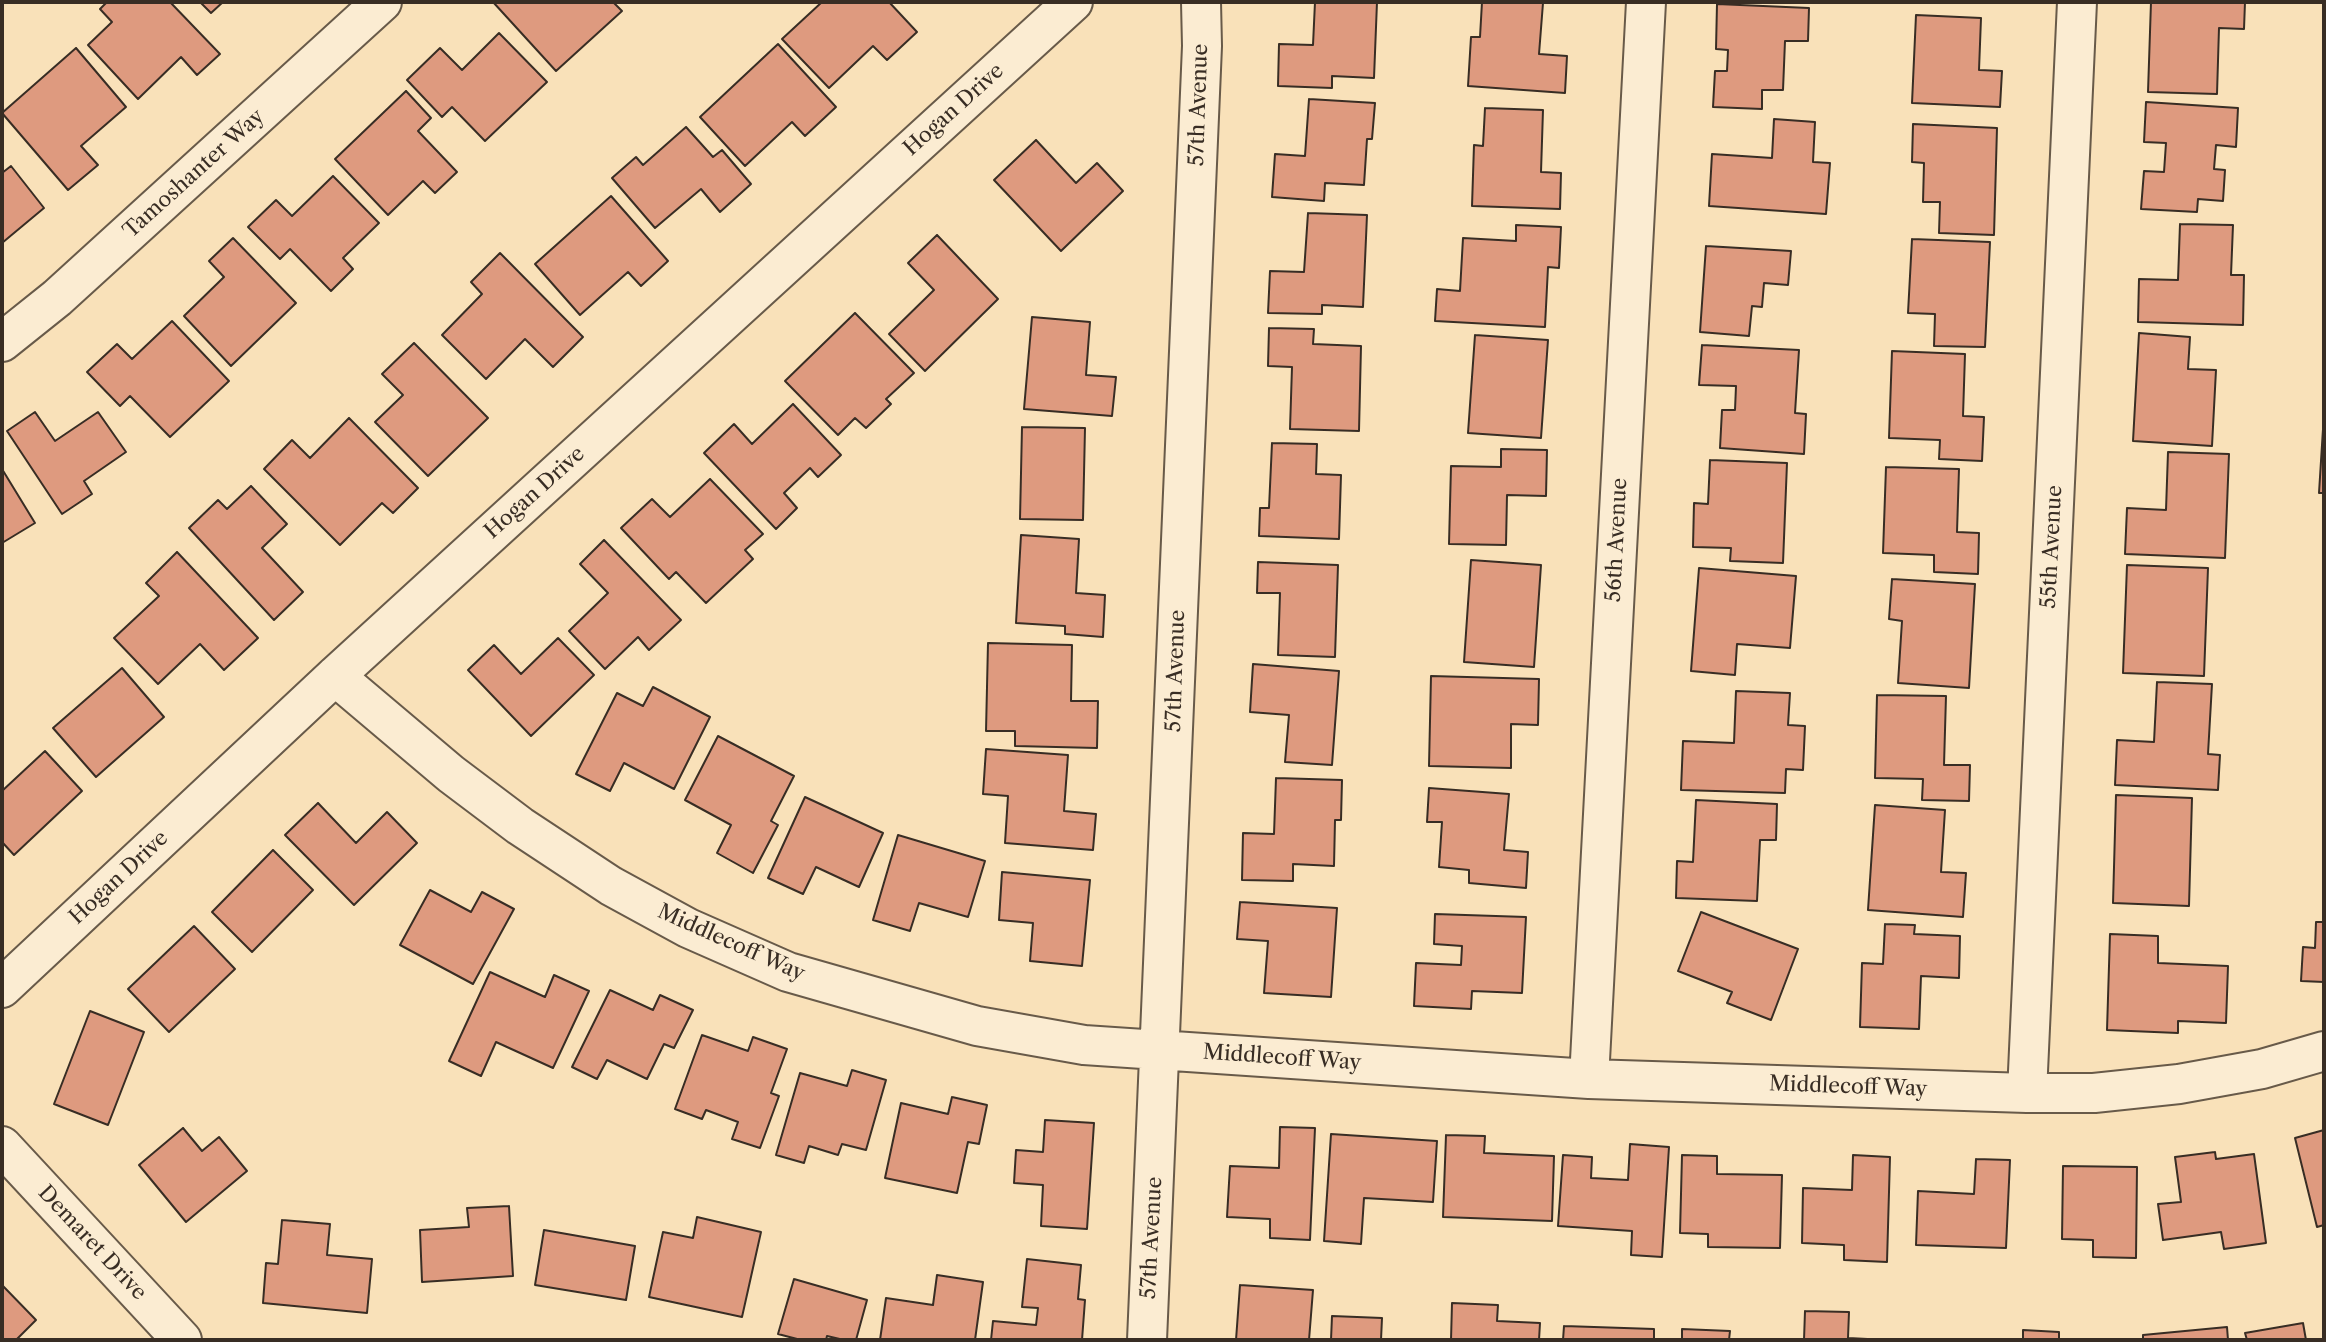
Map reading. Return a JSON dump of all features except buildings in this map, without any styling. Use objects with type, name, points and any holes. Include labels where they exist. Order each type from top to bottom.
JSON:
[{"type":"street","name":"Tamoshanter Way","points":[[2,342],[57,299],[382,2]]},
{"type":"street","name":"Hogan Drive","points":[[2,988],[335,676],[1073,2]]},
{"type":"street","name":"57th Avenue","points":[[1147,1340],[1201,88],[1201,2]]},
{"type":"street","name":"56th Avenue","points":[[1589,1079],[1646,2]]},
{"type":"street","name":"55th Avenue","points":[[2027,1093],[2077,2]]},
{"type":"street","name":"Middlecoff Way","points":[[335,676],[451,774],[520,826],[611,886],[688,928],[788,972],[977,1026],[1084,1045],[1589,1079],[2027,1093],[2094,1093],[2179,1084],[2262,1069],[2324,1051]]},
{"type":"street","name":"Demaret Drive","points":[[2,1146],[182,1340]]}]
